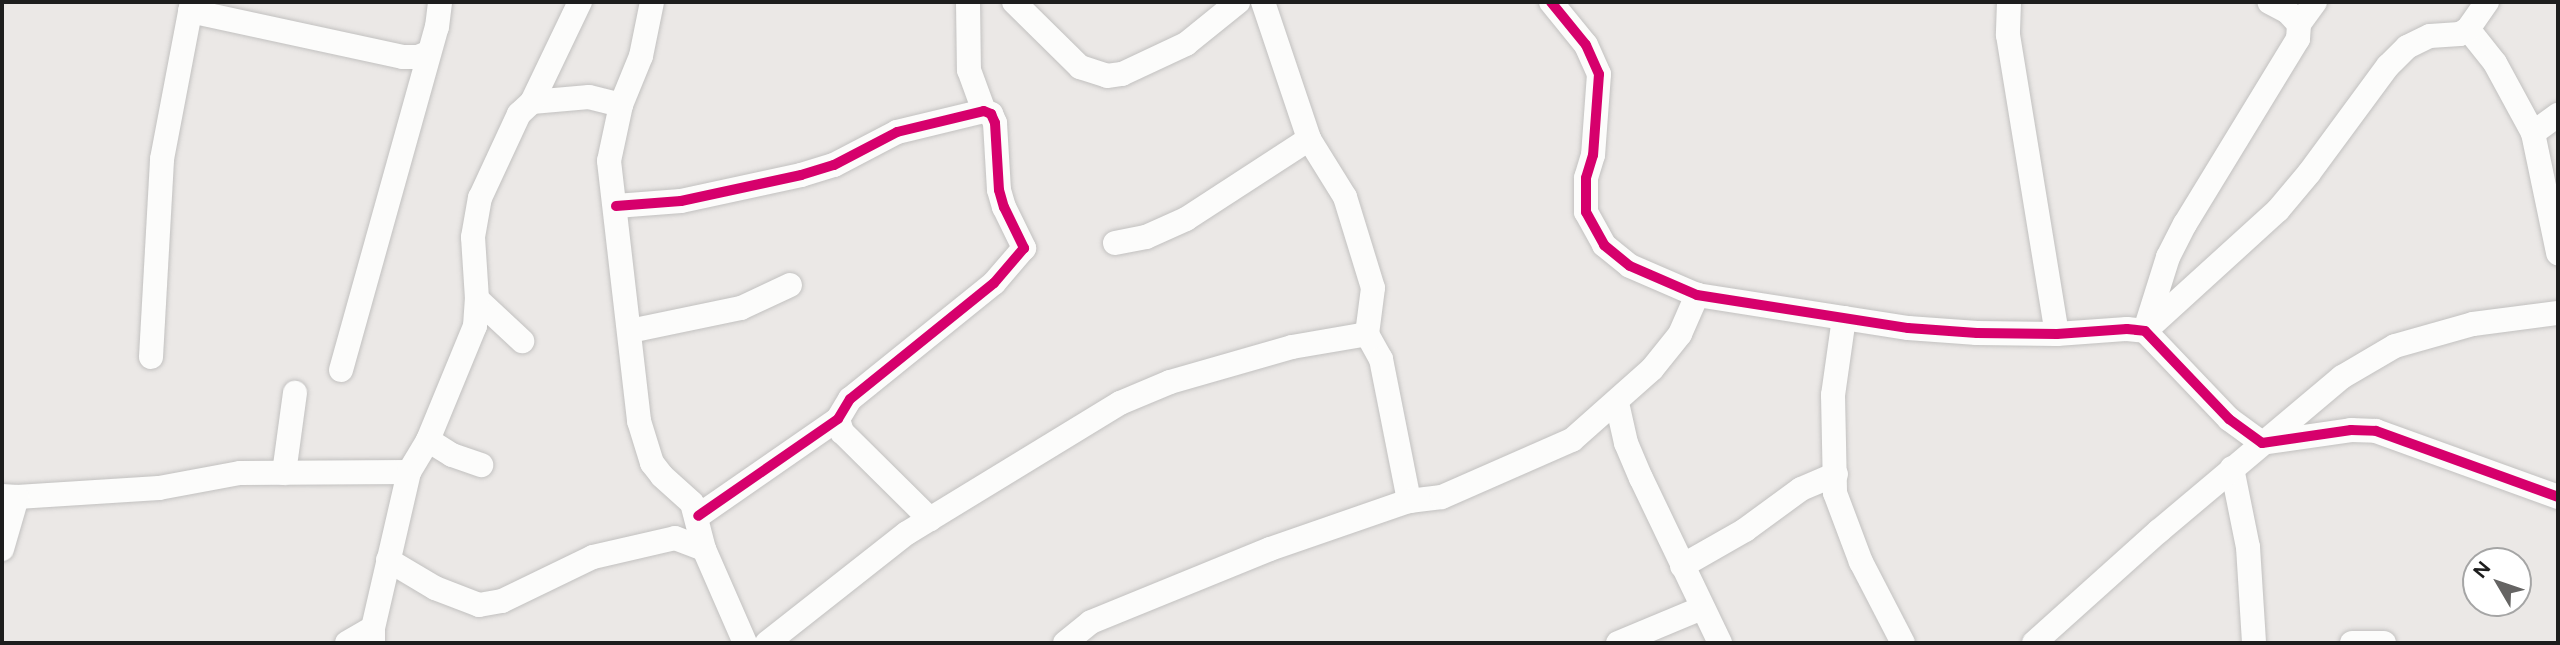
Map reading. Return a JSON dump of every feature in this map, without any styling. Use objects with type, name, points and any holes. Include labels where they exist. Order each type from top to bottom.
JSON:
[{"type":"street","points":[[341,370],[437,27],[440,2]]},
{"type":"street","points":[[347,643],[373,636],[409,472],[428,440],[475,326],[477,299],[473,237],[480,198],[519,114],[532,102],[580,2]]},
{"type":"street","points":[[652,2],[640,56],[621,105],[609,161],[639,421],[652,463],[662,476],[692,503],[698,516],[704,549],[745,643]]},
{"type":"street","points":[[968,2],[969,70],[984,111]]},
{"type":"street","points":[[1014,2],[1080,67],[1107,76],[1122,74],[1186,44],[1238,2]]},
{"type":"street","points":[[1263,2],[1309,139],[1345,197],[1373,288],[1367,334],[1381,359],[1409,500]]},
{"type":"street","points":[[1551,2],[1586,45],[1599,74],[1593,155],[1586,178],[1586,212],[1604,245],[1630,266],[1697,295],[1908,328],[2057,334],[2127,329],[2145,331],[2229,419],[2262,443],[2351,430],[2376,431],[2558,497]]},
{"type":"street","points":[[2009,2],[2008,36],[2057,334]]},
{"type":"street","points":[[2269,2],[2288,12],[2299,24]]},
{"type":"street","points":[[2145,331],[2168,257],[2185,224],[2298,39],[2299,24],[2315,2]]},
{"type":"street","points":[[2145,331],[2278,210],[2309,173],[2388,66],[2407,47],[2430,36],[2459,34],[2468,29],[2487,2]]},
{"type":"street","points":[[151,357],[162,159],[191,6],[403,57],[428,53]]},
{"type":"street","points":[[2468,29],[2495,63],[2533,134],[2558,253]]},
{"type":"street","points":[[403,57],[422,77]]},
{"type":"street","points":[[532,102],[589,97],[621,105]]},
{"type":"street","points":[[616,206],[681,201],[801,175],[834,165],[897,132],[984,111],[991,114],[995,123],[995,156],[1004,207],[1024,248],[994,283],[850,399],[838,419],[698,516]]},
{"type":"street","points":[[2533,134],[2558,115]]},
{"type":"street","points":[[1115,243],[1146,237],[1186,219],[1309,139]]},
{"type":"street","points":[[629,331],[741,307],[790,285]]},
{"type":"street","points":[[1065,643],[1090,622],[1270,549],[1409,500],[1443,497],[1572,440],[1617,403],[1652,369],[1680,334],[1697,295]]},
{"type":"street","points":[[477,299],[523,341]]},
{"type":"street","points":[[2034,643],[2232,468],[2342,377],[2395,346],[2473,324],[2558,313]]},
{"type":"street","points":[[1844,318],[1833,396],[1835,493],[1861,562],[1903,643]]},
{"type":"street","points":[[767,643],[906,533],[1121,403],[1157,388],[1292,347],[1367,334]]},
{"type":"street","points":[[284,473],[295,393]]},
{"type":"street","points":[[1617,403],[1626,443],[1720,643]]},
{"type":"street","points":[[838,419],[842,432],[930,519]]},
{"type":"street","points":[[428,440],[452,455],[481,465]]},
{"type":"street","points":[[2232,468],[2248,547],[2254,643]]},
{"type":"street","points":[[2,549],[9,497],[159,488],[240,473],[409,472]]},
{"type":"street","points":[[1682,566],[1745,530],[1801,489],[1836,474]]},
{"type":"street","points":[[388,560],[435,588],[479,605],[502,601],[593,557],[613,552],[675,538],[704,549]]},
{"type":"street","points":[[1618,643],[1702,608]]},
{"type":"street","points":[[2352,643],[2384,643]]},
{"type":"cycle path","points":[[1551,2],[1586,45],[1599,74],[1593,155],[1586,178],[1586,212],[1604,245],[1630,266],[1697,295],[1908,328],[1977,333],[2057,334],[2127,329],[2145,331],[2229,419],[2262,443],[2351,430],[2376,431],[2558,497]]},
{"type":"cycle path","points":[[616,206],[681,201],[801,175],[834,165],[897,132],[984,111],[991,114],[995,123],[999,190],[1004,207],[1024,248],[994,283],[850,399],[838,419],[698,516]]}]
